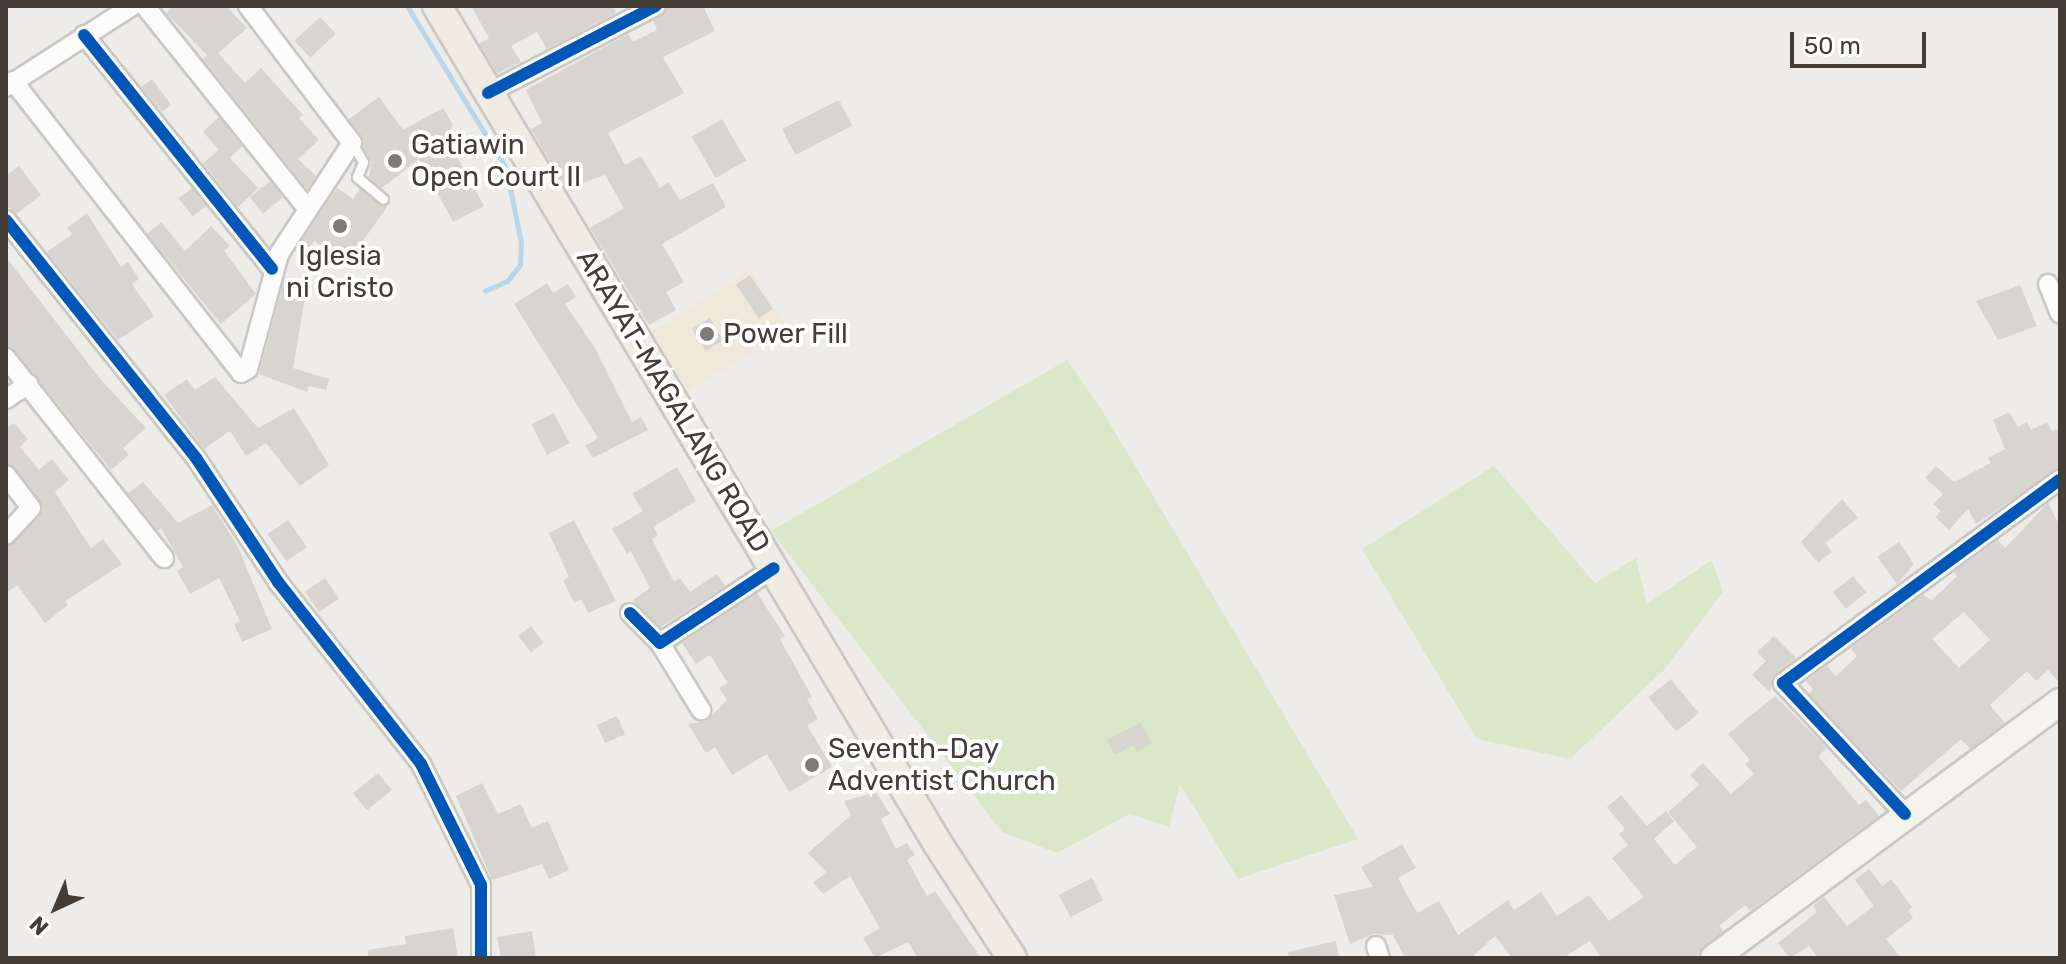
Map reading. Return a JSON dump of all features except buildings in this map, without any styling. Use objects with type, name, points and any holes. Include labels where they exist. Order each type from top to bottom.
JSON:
[{"type":"main road","name":"ARAYAT-MAGALANG ROAD","points":[[437,6],[1012,958]]},
{"type":"street","points":[[132,6],[9,84],[241,373],[248,369],[260,331],[272,269],[307,208],[352,143],[248,6]]},
{"type":"street","points":[[145,6],[307,208]]},
{"type":"street","points":[[488,93],[656,6]]},
{"type":"street","points":[[84,35],[272,269]]},
{"type":"street","points":[[6,220],[196,458],[278,582],[421,764],[473,860],[481,885],[481,958]]},
{"type":"street","points":[[2048,284],[2060,314]]},
{"type":"street","points":[[6,358],[164,558]]},
{"type":"street","points":[[6,399],[28,384]]},
{"type":"street","points":[[6,475],[31,508],[6,535]]},
{"type":"street","points":[[1905,814],[1783,683],[2059,480]]},
{"type":"street","points":[[660,643],[774,568]]},
{"type":"street","points":[[630,613],[660,643],[701,710]]},
{"type":"street","points":[[1714,958],[2060,702]]},
{"type":"lane","points":[[352,143],[363,162],[357,177],[383,199]]},
{"type":"shaded area","points":[[751,270],[788,329],[685,393],[648,334]]},
{"type":"green space","points":[[1067,360],[1100,407],[1358,839],[1238,879],[1180,784],[1169,827],[1130,814],[1057,853],[1002,832],[771,531]]},
{"type":"green space","points":[[1494,466],[1595,583],[1636,558],[1647,604],[1712,560],[1723,592],[1664,670],[1570,759],[1477,739],[1362,549]]},
{"type":"waterway","points":[[407,6],[506,168],[521,243],[520,265],[507,281],[485,291]]},
{"type":"cycle path","points":[[488,93],[656,6]]},
{"type":"cycle path","points":[[84,35],[272,269]]},
{"type":"cycle path","points":[[6,220],[196,458],[278,582],[421,764],[481,885],[481,958]]},
{"type":"cycle path","points":[[1905,814],[1783,683],[2059,480]]},
{"type":"cycle path","points":[[630,613],[660,643],[774,568]]},
{"type":"place","name":"Gatiawin Open Court II","points":[[395,161]]},
{"type":"place","name":"Iglesia ni Cristo","points":[[340,226]]},
{"type":"place","name":"Power Fill","points":[[707,334]]},
{"type":"place","name":"Seventh-Day Adventist Church","points":[[812,765]]}]
